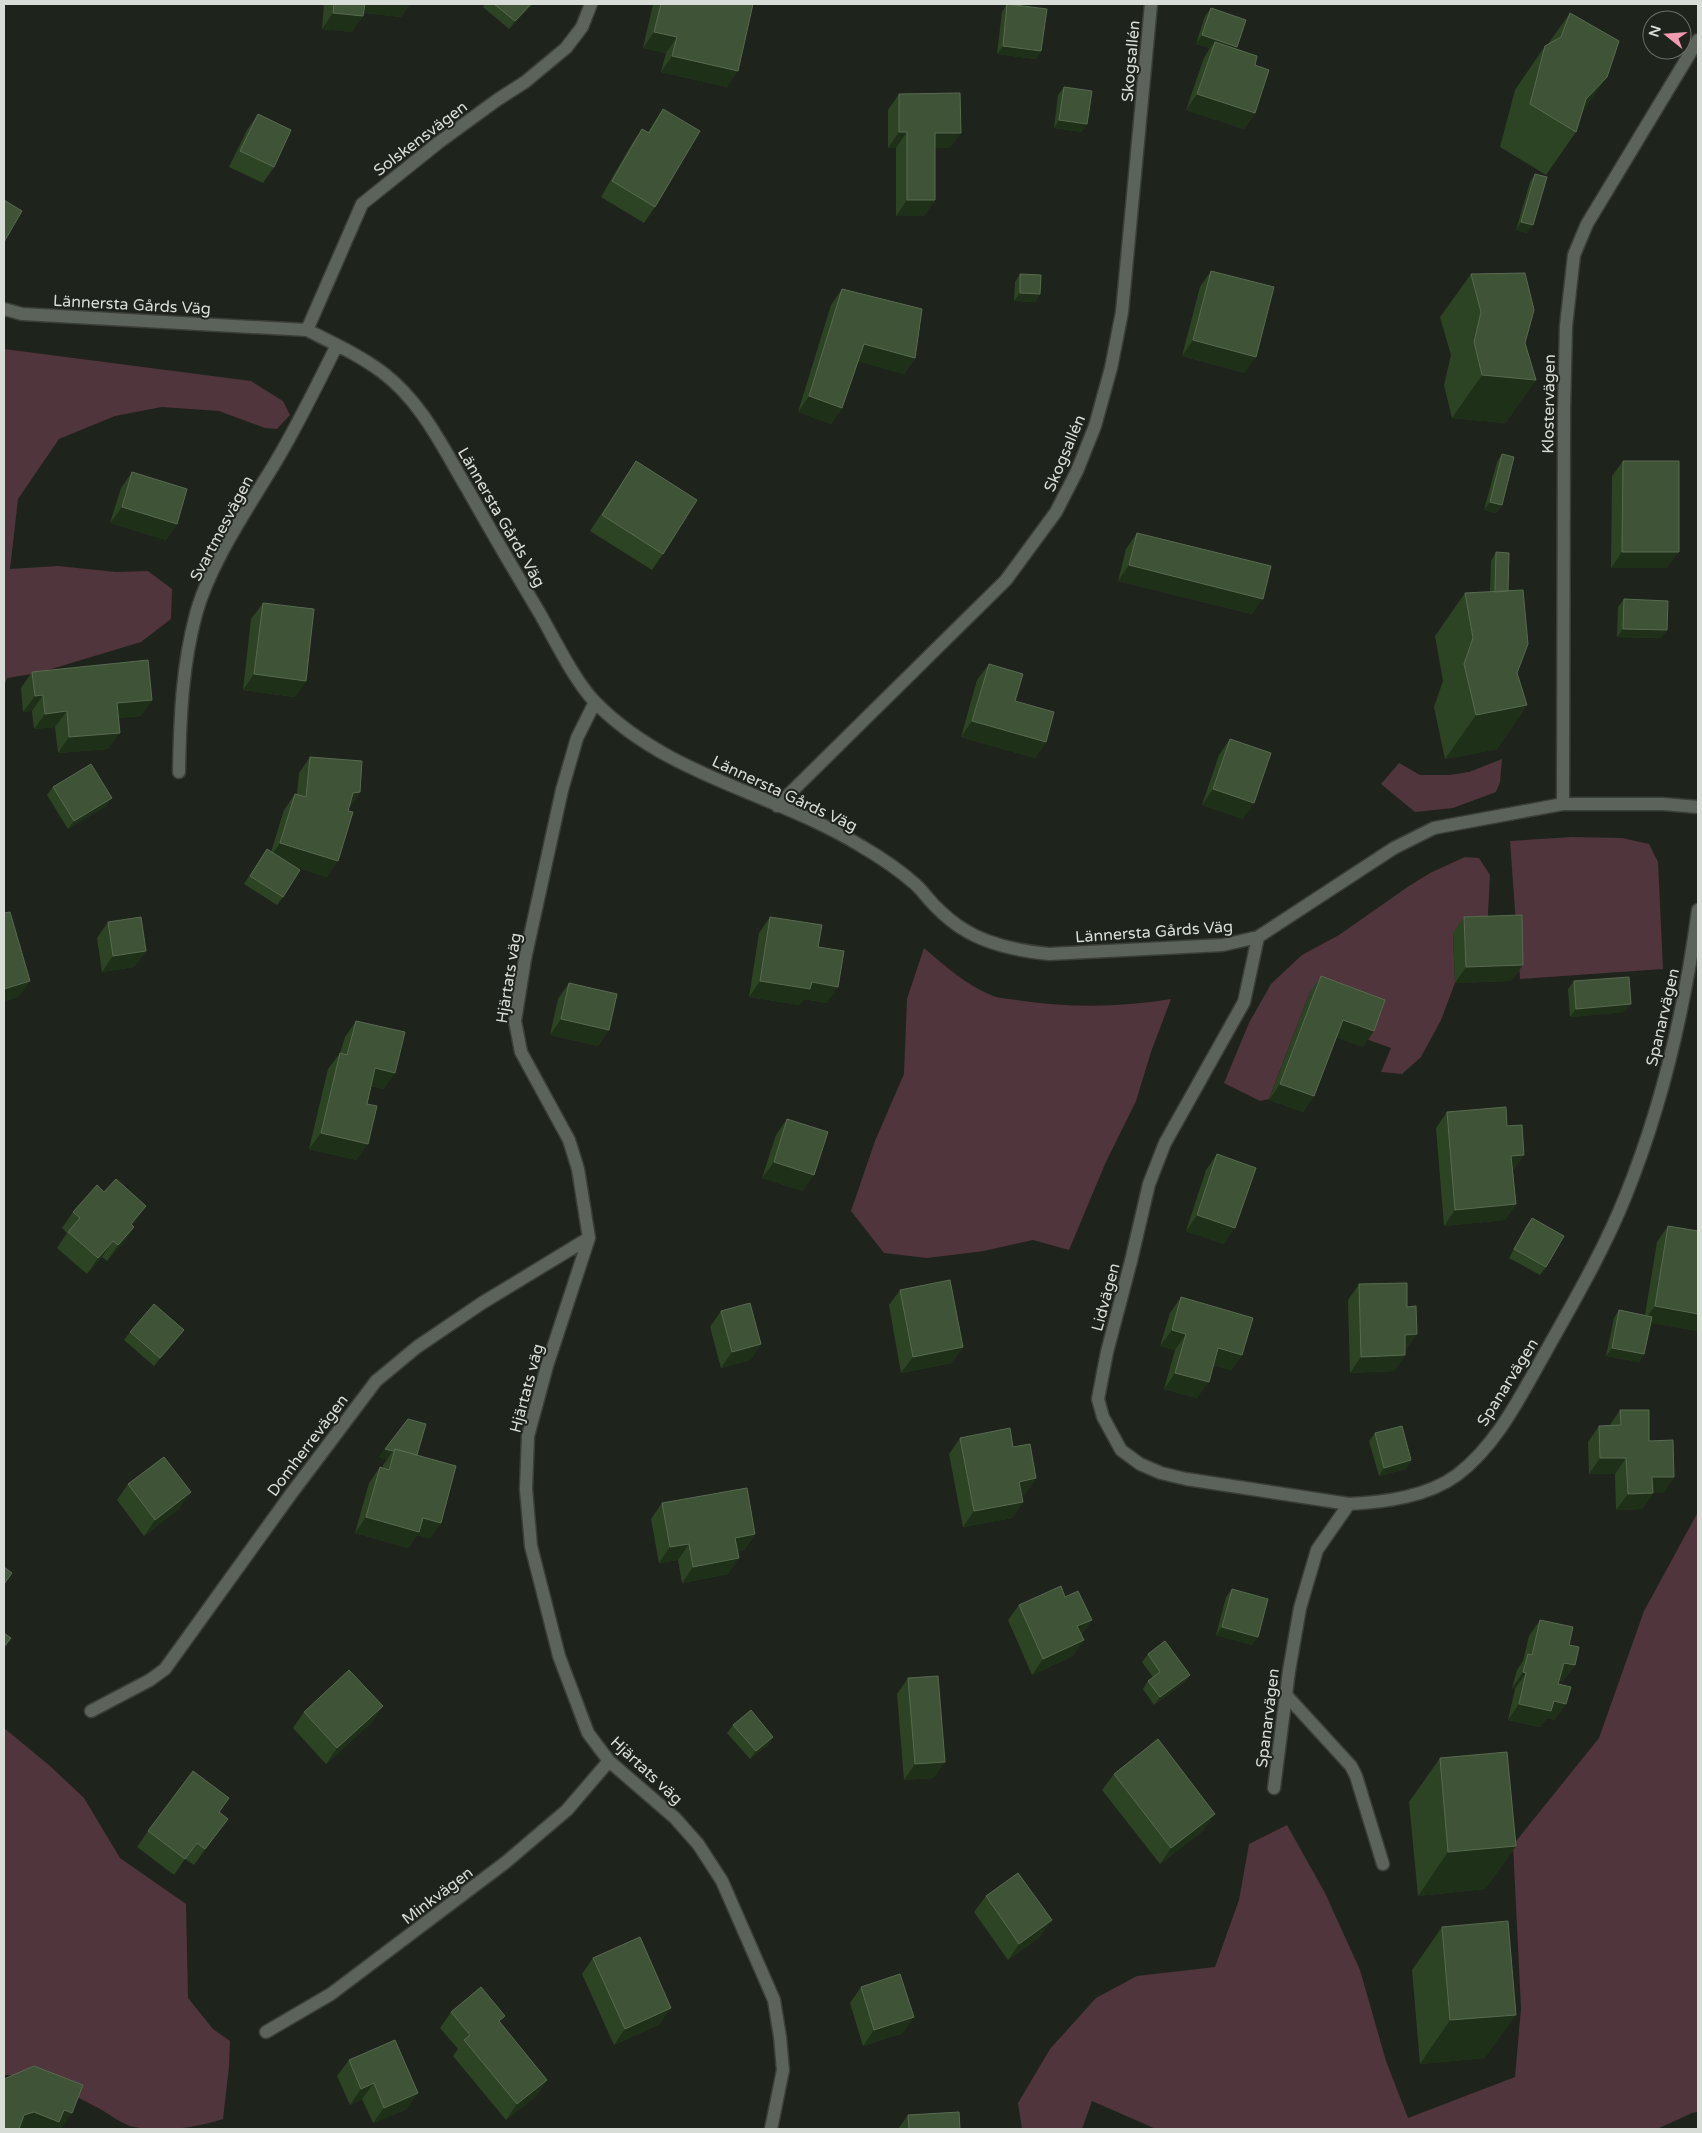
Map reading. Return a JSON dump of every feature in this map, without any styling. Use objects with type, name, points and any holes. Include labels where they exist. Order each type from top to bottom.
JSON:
[{"type":"street","name":"Solskensvägen","points":[[307,330],[362,204],[446,138],[497,100],[525,82],[566,48],[582,28],[591,4]]},
{"type":"street","name":"Skogsallén","points":[[776,806],[1006,580],[1056,512],[1077,471],[1098,418],[1111,368],[1122,312],[1151,4]]},
{"type":"street","name":"Klostervägen","points":[[1563,804],[1564,400],[1566,326],[1574,255],[1587,224],[1698,40]]},
{"type":"street","name":"Lännersta Gårds Väg","points":[[4,309],[22,314],[307,330],[383,373],[413,402],[437,436],[558,646],[594,702],[659,752],[776,806],[812,819],[853,841],[889,863],[917,886],[934,906],[962,928],[987,941],[1023,951],[1049,954],[1223,945],[1258,937],[1394,848],[1434,828],[1563,804],[1663,804],[1698,807]]},
{"type":"street","name":"Svartmesvägen","points":[[179,772],[181,709],[186,662],[196,613],[212,574],[289,440],[336,345]]},
{"type":"street","name":"Hjärtats väg","points":[[594,702],[577,738],[562,790],[525,959],[515,1021],[521,1052],[569,1140],[578,1169],[589,1238],[547,1366],[528,1436],[526,1488],[531,1546],[559,1656],[588,1733],[609,1761],[675,1818],[698,1844],[722,1881],[774,2000],[780,2037],[782,2070],[771,2129]]},
{"type":"street","name":"Spanarvägen","points":[[1274,1788],[1300,1608],[1317,1550],[1349,1504],[1381,1502],[1424,1491],[1456,1476],[1472,1462],[1498,1430],[1524,1392],[1591,1270],[1626,1195],[1654,1115],[1671,1056],[1690,968],[1698,910]]},
{"type":"street","name":"Lidvägen","points":[[1258,937],[1244,1002],[1165,1143],[1149,1184],[1107,1352],[1098,1398],[1103,1417],[1121,1450],[1140,1464],[1162,1473],[1186,1479],[1349,1504]]},
{"type":"street","name":"Domherrevägen","points":[[91,1711],[150,1680],[165,1669],[291,1494],[376,1381],[417,1347],[482,1303],[589,1238]]},
{"type":"street","points":[[1286,1695],[1351,1766],[1356,1776],[1384,1864]]},
{"type":"street","name":"Minkvägen","points":[[266,2032],[331,1994],[506,1862],[567,1810],[609,1761]]},
{"type":"shaded area","points":[[4,349],[251,381],[283,401],[290,415],[277,429],[265,428],[219,411],[162,407],[115,416],[59,439],[18,499],[10,569],[58,566],[116,572],[148,571],[172,589],[171,619],[141,642],[38,673],[7,678],[4,686]]},
{"type":"shaded area","points":[[1502,759],[1500,782],[1496,792],[1453,808],[1415,812],[1381,784],[1399,763],[1420,775],[1449,775],[1469,772]]},
{"type":"shaded area","points":[[1572,837],[1622,838],[1649,844],[1658,862],[1663,969],[1520,979],[1510,841]]},
{"type":"shaded area","points":[[1465,857],[1479,858],[1490,875],[1487,932],[1453,933],[1455,983],[1441,1020],[1421,1057],[1402,1074],[1381,1072],[1391,1048],[1366,1039],[1310,992],[1269,1099],[1260,1101],[1224,1083],[1249,1023],[1271,984],[1302,955],[1339,935],[1432,872]]},
{"type":"shaded area","points":[[924,948],[965,981],[983,992],[1000,998],[1078,1006],[1134,1004],[1171,999],[1151,1052],[1136,1101],[1105,1164],[1069,1250],[1033,1240],[984,1251],[927,1258],[884,1253],[851,1211],[875,1141],[904,1074],[907,999]]},
{"type":"shaded area","points":[[1698,1512],[1698,2112],[1657,2129],[1156,2129],[1092,2101],[1082,2129],[1022,2129],[1018,2103],[1050,2049],[1096,1998],[1137,1976],[1215,1967],[1239,1900],[1249,1844],[1287,1825],[1325,1893],[1360,1970],[1386,2061],[1408,2118],[1515,2077],[1521,2008],[1513,1845],[1599,1738],[1644,1611]]},
{"type":"shaded area","points":[[4,1728],[50,1766],[84,1798],[120,1858],[186,1904],[188,1998],[213,2029],[230,2041],[223,2119],[200,2125],[165,2129],[130,2126],[89,2103],[53,2086],[28,2078],[4,2075]]},
{"type":"building","points":[[334,4],[365,4],[363,16],[333,13]]},
{"type":"building","points":[[494,4],[531,4],[515,21]]},
{"type":"building","points":[[661,4],[753,4],[738,71],[672,56],[677,37],[654,32]]},
{"type":"building","points":[[1007,4],[1047,9],[1041,51],[1003,46]]},
{"type":"building","points":[[1211,8],[1246,20],[1237,47],[1202,35]]},
{"type":"building","points":[[1570,13],[1619,41],[1607,77],[1586,99],[1576,132],[1530,104],[1545,46],[1561,37]]},
{"type":"building","points":[[1215,42],[1257,56],[1255,65],[1269,70],[1255,113],[1197,94]]},
{"type":"building","points":[[1064,87],[1092,91],[1087,124],[1059,120]]},
{"type":"building","points":[[960,93],[961,133],[935,133],[935,200],[907,200],[907,132],[899,132],[899,94]]},
{"type":"building","points":[[663,109],[700,131],[655,207],[612,181],[642,129],[649,133]]},
{"type":"building","points":[[258,114],[291,130],[274,167],[240,151]]},
{"type":"building","points":[[1535,174],[1547,177],[1533,225],[1521,222]]},
{"type":"building","points":[[4,200],[22,211],[4,242]]},
{"type":"building","points":[[1211,271],[1274,287],[1256,357],[1193,340]]},
{"type":"building","points":[[1525,273],[1534,310],[1525,343],[1536,380],[1482,375],[1474,342],[1481,312],[1471,274]]},
{"type":"building","points":[[1020,274],[1041,275],[1040,294],[1020,293]]},
{"type":"building","points":[[842,289],[922,309],[915,358],[864,344],[842,408],[809,396]]},
{"type":"building","points":[[1502,454],[1514,457],[1502,505],[1490,502]]},
{"type":"building","points":[[636,461],[697,500],[663,554],[602,515]]},
{"type":"building","points":[[1623,461],[1679,461],[1679,552],[1622,552]]},
{"type":"building","points":[[132,472],[187,489],[177,524],[122,507]]},
{"type":"building","points":[[1137,533],[1271,566],[1263,599],[1129,565]]},
{"type":"building","points":[[1496,552],[1509,553],[1508,591],[1495,592]]},
{"type":"building","points":[[1523,590],[1528,644],[1517,673],[1527,705],[1476,715],[1464,664],[1473,638],[1465,593]]},
{"type":"building","points":[[1624,599],[1668,601],[1667,630],[1623,629]]},
{"type":"building","points":[[263,603],[314,609],[306,681],[254,674]]},
{"type":"building","points":[[148,660],[152,700],[117,703],[120,733],[69,737],[67,711],[45,714],[43,695],[35,696],[32,672]]},
{"type":"building","points":[[989,664],[1023,674],[1015,701],[1054,712],[1046,742],[972,721]]},
{"type":"building","points":[[1230,739],[1271,753],[1254,803],[1213,789]]},
{"type":"building","points":[[310,757],[362,761],[360,792],[353,793],[348,811],[353,812],[338,861],[280,843],[295,794],[306,797]]},
{"type":"building","points":[[91,764],[112,798],[74,821],[53,787]]},
{"type":"building","points":[[267,849],[300,870],[283,897],[250,876]]},
{"type":"building","points":[[10,912],[30,981],[4,989],[4,913]]},
{"type":"building","points":[[1522,915],[1523,965],[1466,967],[1464,917]]},
{"type":"building","points":[[141,917],[146,951],[113,956],[108,922]]},
{"type":"building","points":[[770,917],[822,925],[818,947],[844,951],[838,987],[812,982],[810,989],[760,981]]},
{"type":"building","points":[[1321,976],[1385,1000],[1374,1031],[1343,1020],[1314,1096],[1280,1084]]},
{"type":"building","points":[[1629,977],[1631,1004],[1576,1009],[1574,981]]},
{"type":"building","points":[[569,983],[617,994],[609,1030],[561,1019]]},
{"type":"building","points":[[356,1021],[405,1032],[395,1073],[375,1068],[367,1104],[377,1106],[368,1144],[321,1133],[340,1053],[347,1055]]},
{"type":"building","points":[[1506,1107],[1507,1126],[1522,1125],[1524,1155],[1511,1156],[1516,1204],[1455,1210],[1447,1112]]},
{"type":"building","points":[[787,1119],[828,1132],[814,1175],[774,1162]]},
{"type":"building","points":[[1217,1154],[1256,1168],[1235,1228],[1197,1215]]},
{"type":"building","points":[[116,1179],[146,1206],[131,1224],[134,1227],[118,1245],[113,1241],[98,1258],[68,1232],[80,1218],[73,1212],[97,1185],[104,1192]]},
{"type":"building","points":[[1532,1218],[1564,1236],[1546,1267],[1514,1249]]},
{"type":"building","points":[[1668,1226],[1698,1231],[1698,1314],[1655,1306]]},
{"type":"building","points":[[950,1280],[963,1347],[913,1357],[900,1290]]},
{"type":"building","points":[[1407,1283],[1407,1307],[1416,1306],[1417,1334],[1405,1335],[1405,1355],[1361,1357],[1359,1284]]},
{"type":"building","points":[[1181,1297],[1253,1318],[1242,1355],[1218,1348],[1209,1382],[1175,1373],[1186,1334],[1172,1330]]},
{"type":"building","points":[[750,1303],[761,1344],[732,1352],[721,1311]]},
{"type":"building","points":[[154,1304],[184,1330],[160,1358],[130,1332]]},
{"type":"building","points":[[1619,1310],[1652,1317],[1644,1354],[1612,1348]]},
{"type":"building","points":[[1620,1410],[1649,1410],[1649,1441],[1673,1440],[1674,1477],[1652,1477],[1653,1493],[1628,1494],[1626,1458],[1600,1458],[1599,1426],[1621,1425]]},
{"type":"building","points":[[408,1419],[426,1424],[417,1455],[395,1449],[393,1451],[385,1449]]},
{"type":"building","points":[[1402,1426],[1411,1460],[1384,1468],[1375,1433]]},
{"type":"building","points":[[1010,1428],[1013,1447],[1030,1444],[1036,1478],[1019,1482],[1023,1502],[974,1511],[960,1438]]},
{"type":"building","points":[[395,1449],[456,1466],[441,1523],[423,1518],[419,1532],[366,1517],[380,1467],[389,1470]]},
{"type":"building","points":[[164,1457],[191,1492],[155,1520],[128,1484]]},
{"type":"building","points":[[747,1488],[755,1534],[735,1538],[739,1558],[693,1567],[689,1544],[670,1547],[662,1503]]},
{"type":"building","points":[[4,1567],[12,1573],[4,1584]]},
{"type":"building","points":[[1061,1586],[1065,1597],[1078,1591],[1092,1620],[1077,1626],[1084,1640],[1043,1659],[1019,1605]]},
{"type":"building","points":[[1232,1589],[1268,1599],[1258,1637],[1222,1627]]},
{"type":"building","points":[[1540,1620],[1573,1627],[1569,1645],[1579,1647],[1575,1665],[1564,1663],[1558,1684],[1571,1687],[1566,1704],[1554,1701],[1551,1711],[1519,1704],[1526,1673],[1523,1672],[1528,1654],[1532,1655]]},
{"type":"building","points":[[4,1633],[11,1638],[4,1647]]},
{"type":"building","points":[[1165,1641],[1190,1675],[1160,1697],[1148,1681],[1160,1672],[1148,1654]]},
{"type":"building","points":[[349,1670],[383,1706],[337,1748],[304,1712]]},
{"type":"building","points":[[938,1676],[945,1762],[915,1764],[908,1678]]},
{"type":"building","points":[[751,1710],[773,1737],[756,1751],[733,1725]]},
{"type":"building","points":[[1158,1739],[1215,1814],[1171,1848],[1114,1774]]},
{"type":"building","points":[[1507,1752],[1516,1846],[1448,1852],[1440,1758]]},
{"type":"building","points":[[193,1771],[229,1798],[219,1812],[228,1819],[205,1849],[197,1843],[185,1859],[148,1831]]},
{"type":"building","points":[[1018,1873],[1052,1920],[1019,1944],[986,1896]]},
{"type":"building","points":[[1508,1921],[1516,2015],[1450,2020],[1442,1927]]},
{"type":"building","points":[[640,1937],[671,2008],[625,2029],[593,1958]]},
{"type":"building","points":[[900,1974],[914,2017],[874,2030],[861,1987]]},
{"type":"building","points":[[481,1987],[505,2016],[499,2021],[547,2080],[517,2104],[464,2040],[470,2035],[451,2012]]},
{"type":"building","points":[[395,2040],[418,2093],[384,2108],[374,2083],[361,2089],[349,2060]]},
{"type":"building","points":[[34,2066],[83,2085],[72,2113],[64,2110],[59,2122],[34,2112],[24,2115],[19,2129],[4,2129],[4,2079]]},
{"type":"building","points":[[959,2112],[960,2129],[909,2129],[908,2115]]}]
